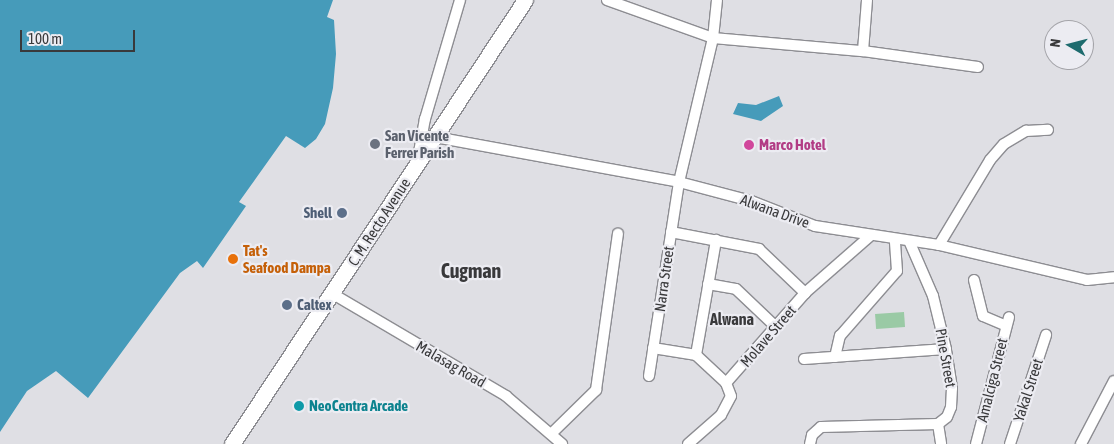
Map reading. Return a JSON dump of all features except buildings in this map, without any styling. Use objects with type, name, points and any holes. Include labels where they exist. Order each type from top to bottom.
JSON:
[{"type":"highway","name":"C. M. Recto Avenue","points":[[232,444],[333,294],[525,0]]},
{"type":"street","points":[[418,162],[425,119],[460,0]]},
{"type":"street","points":[[607,0],[713,38],[863,51],[978,67]]},
{"type":"street","name":"Narra Street","points":[[649,376],[679,182],[713,38],[717,0]]},
{"type":"street","points":[[863,51],[867,0]]},
{"type":"street","points":[[940,245],[990,160],[1004,144],[1026,131],[1048,130]]},
{"type":"street","name":"Alwana Drive","points":[[435,137],[679,182],[751,201],[798,221],[870,236],[910,243],[940,245],[1087,280],[1114,277]]},
{"type":"street","points":[[670,232],[758,249],[806,293]]},
{"type":"street","points":[[552,433],[596,390],[618,234]]},
{"type":"street","name":"Molave Street","points":[[726,383],[806,293],[870,236]]},
{"type":"street","points":[[696,355],[716,240]]},
{"type":"street","points":[[834,357],[840,336],[897,271],[895,240]]},
{"type":"street","name":"Pine Street","points":[[910,243],[933,296],[946,349],[952,388],[951,407],[938,424]]},
{"type":"street","name":"Amalciga Street","points":[[974,280],[984,316],[1008,321],[976,444]]},
{"type":"street","points":[[708,284],[736,289],[776,327]]},
{"type":"street","name":"Malasag Road","points":[[333,294],[506,396],[552,433],[562,444]]},
{"type":"street","name":"Yakal Street","points":[[1010,444],[1046,335]]},
{"type":"street","points":[[653,348],[696,355],[726,383],[731,396],[721,415],[688,444]]},
{"type":"street","points":[[804,360],[946,349]]},
{"type":"street","points":[[1081,444],[1114,381]]},
{"type":"street","points":[[810,444],[812,435],[821,427],[938,424],[941,444]]},
{"type":"green space","points":[[904,312],[905,327],[876,329],[875,314]]},
{"type":"water","points":[[0,0],[333,0],[327,17],[334,20],[336,54],[333,88],[325,124],[316,139],[305,148],[286,136],[239,202],[246,206],[203,268],[197,261],[180,273],[88,398],[56,371],[27,391],[0,432]]},
{"type":"water","points":[[779,96],[783,106],[761,121],[733,114],[738,103],[756,105]]},
{"type":"place","name":"San Vicente Ferrer Parish","points":[[375,144]]},
{"type":"place","name":"Marco Hotel","points":[[749,145]]},
{"type":"place","name":"Shell","points":[[342,213]]},
{"type":"place","name":"Tat's Seafood Dampa","points":[[233,259]]},
{"type":"place","name":"Caltex","points":[[287,305]]},
{"type":"place","name":"NeoCentra Arcade","points":[[299,406]]},
{"type":"district","name":"Cugman","points":[[471,270]]},
{"type":"district","name":"Alwana","points":[[732,319]]}]
